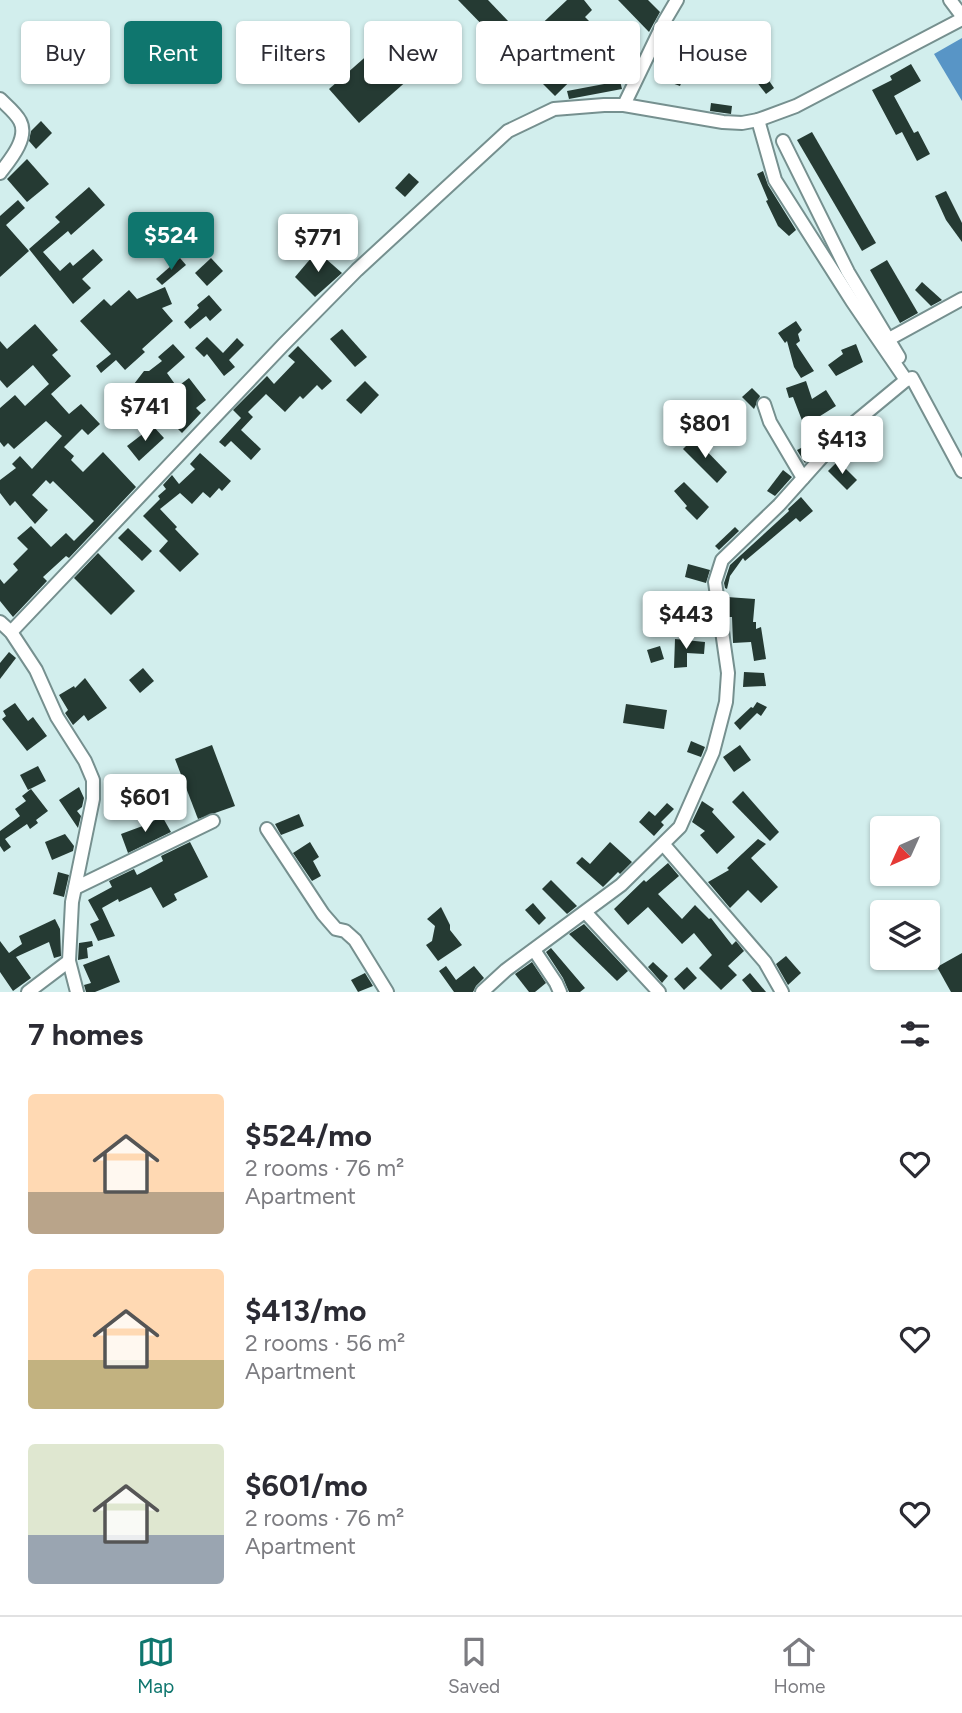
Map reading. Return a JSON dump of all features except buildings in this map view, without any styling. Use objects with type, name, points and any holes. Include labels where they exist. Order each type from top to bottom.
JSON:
[{"type":"street","points":[[624,105],[677,0]]},
{"type":"street","points":[[11,632],[348,280],[508,131],[554,109],[624,105],[723,122],[758,120],[796,106],[962,17],[950,0]]},
{"type":"street","points":[[0,99],[20,119],[23,129],[22,139],[0,173]]},
{"type":"street","points":[[758,120],[775,180],[852,301],[909,379]]},
{"type":"street","points":[[783,141],[848,272],[962,471]]},
{"type":"street","points":[[888,339],[962,299]]},
{"type":"street","points":[[482,992],[506,970],[621,886],[680,827],[713,752],[726,702],[728,673],[715,582],[722,560],[848,428],[909,379]]},
{"type":"street","points":[[764,404],[770,422],[803,478]]},
{"type":"street","points":[[0,622],[11,632],[36,670],[57,717],[85,761],[93,780],[93,799],[75,888],[69,961],[76,992]]},
{"type":"street","points":[[75,888],[213,821]]},
{"type":"street","points":[[267,830],[323,914],[336,929],[355,940],[387,992]]},
{"type":"street","points":[[664,845],[765,962],[782,992]]},
{"type":"street","points":[[586,913],[659,992]]},
{"type":"street","points":[[534,950],[560,992]]},
{"type":"street","points":[[28,992],[69,961]]},
{"type":"water","points":[[962,38],[962,101],[934,54]]}]
